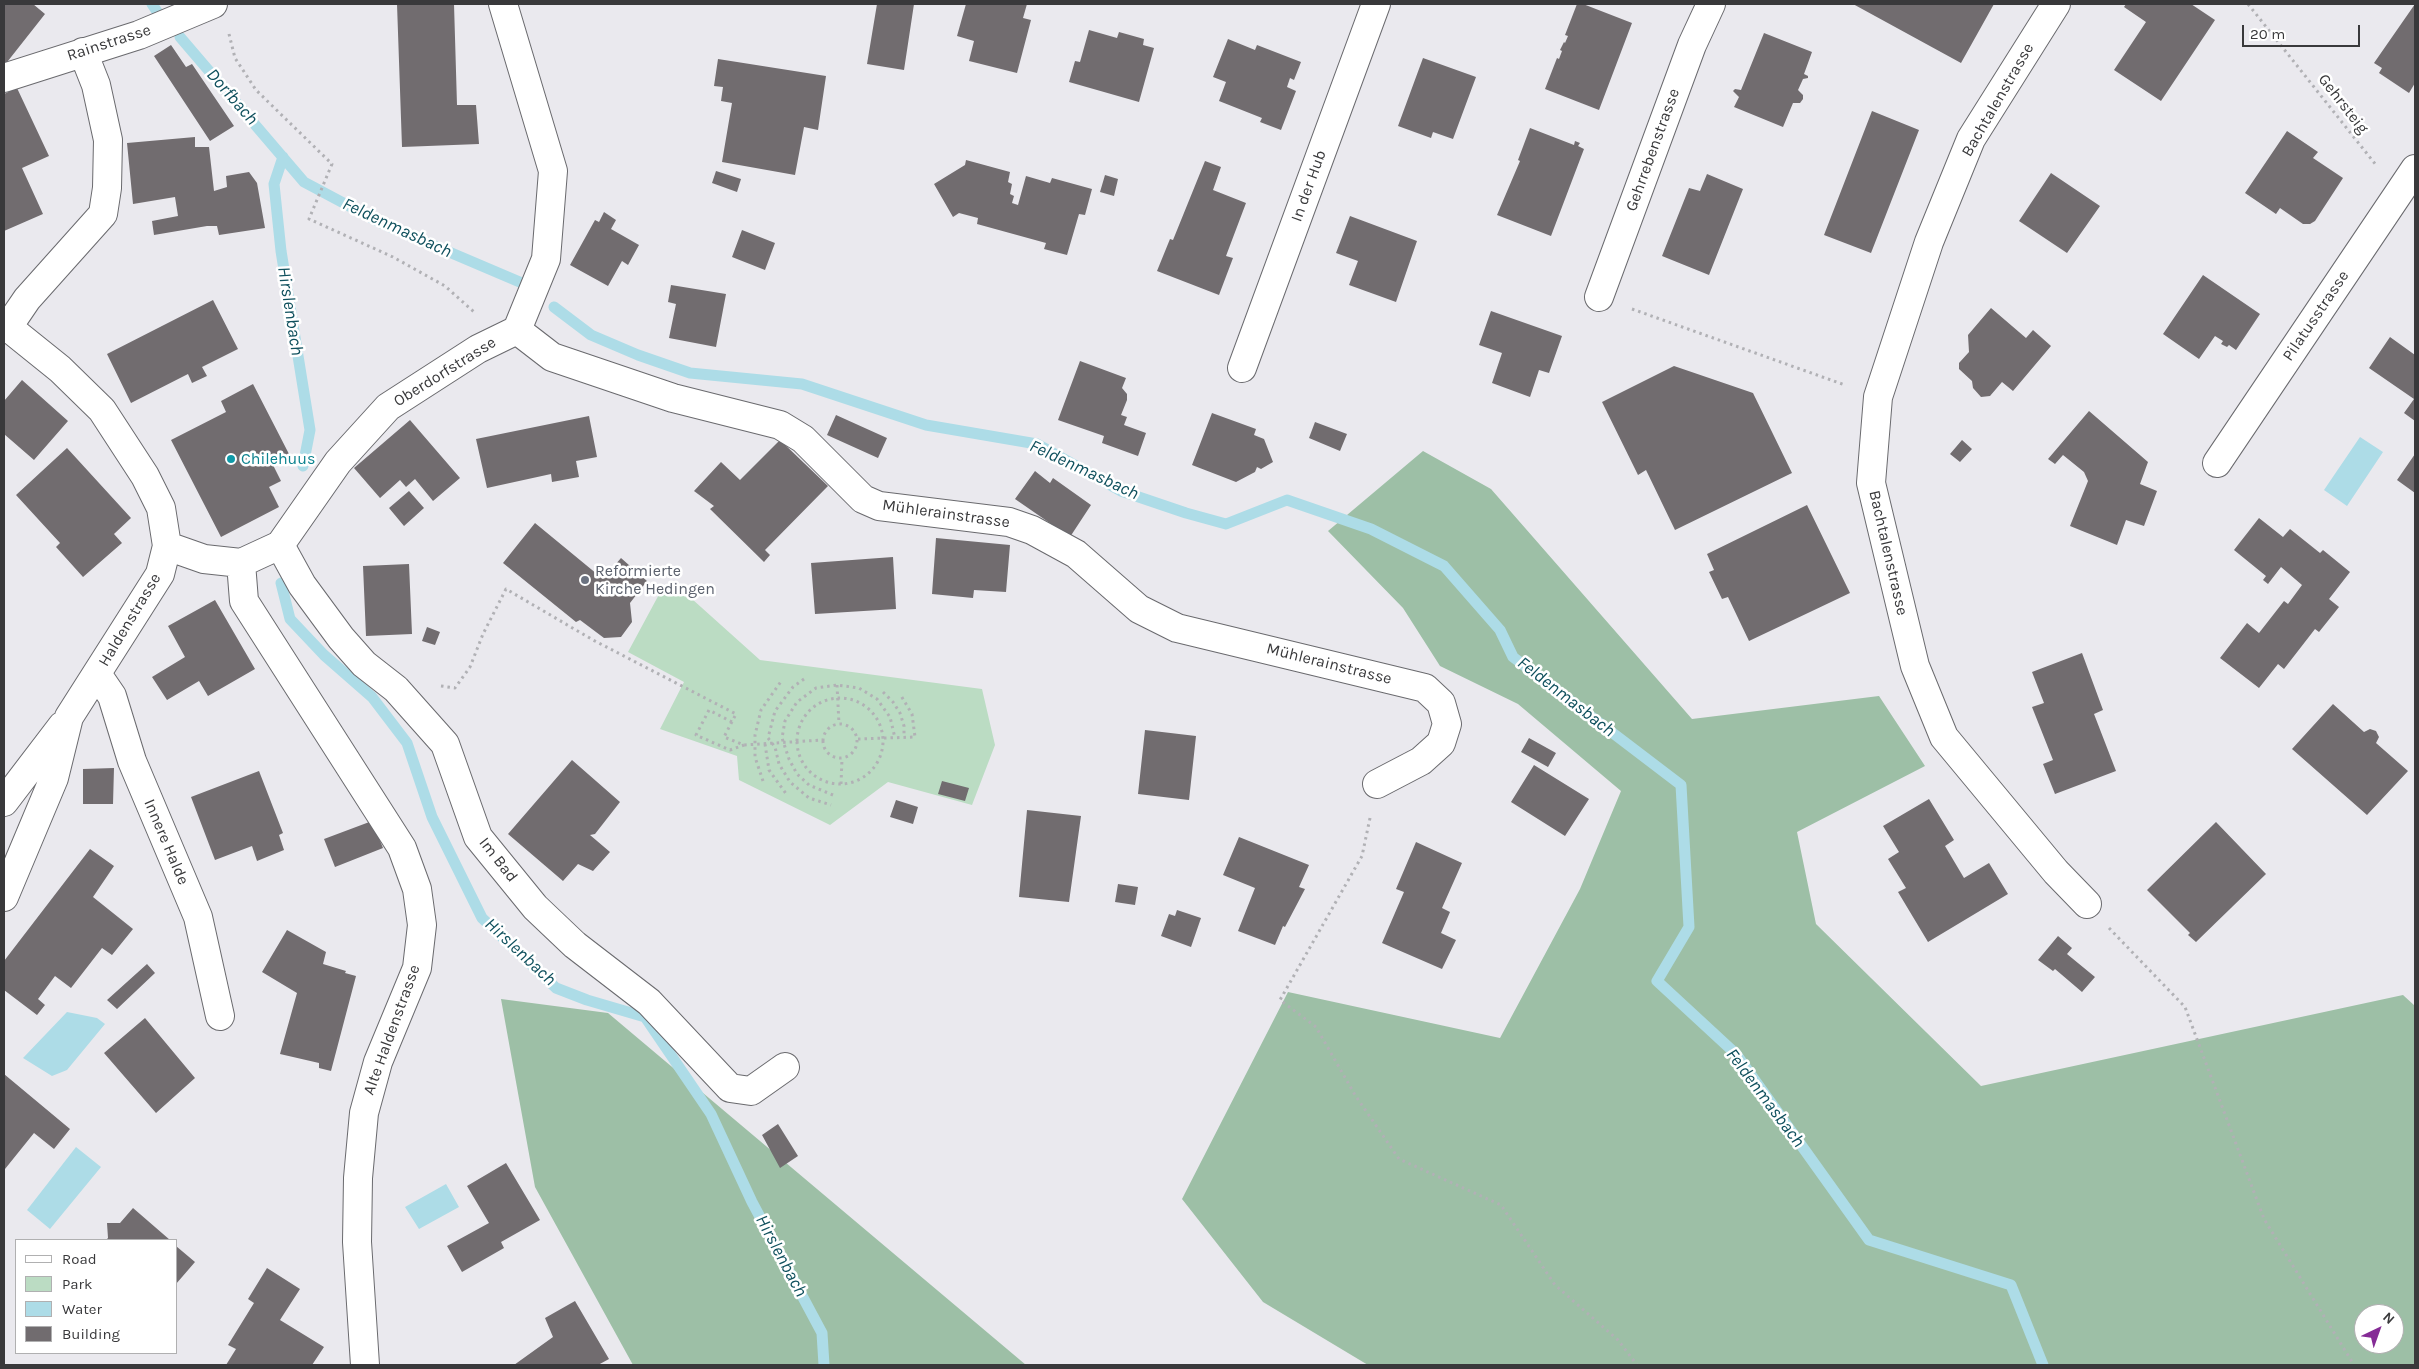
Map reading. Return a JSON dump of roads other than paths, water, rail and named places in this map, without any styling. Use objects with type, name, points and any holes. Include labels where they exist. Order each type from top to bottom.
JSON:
[{"type":"street","name":"Rainstrasse","points":[[4,78],[139,36],[214,4]]},
{"type":"street","points":[[503,4],[553,171],[546,259],[517,330]]},
{"type":"street","name":"In der Hub","points":[[1242,368],[1376,4]]},
{"type":"street","name":"Gehrrebenstrasse","points":[[1599,297],[1692,45],[1711,4]]},
{"type":"street","name":"Bachtalenstrasse","points":[[2056,4],[1971,139],[1929,242],[1878,397],[1871,483],[1914,666],[1944,737],[2056,872],[2086,904]]},
{"type":"street","points":[[6,326],[27,299],[103,214],[107,188],[108,140],[96,86],[83,52]]},
{"type":"street","name":"Pilatusstrasse","points":[[2217,463],[2415,169]]},
{"type":"street","name":"Haldenstrasse","points":[[4,897],[54,778],[69,717],[160,574],[167,546],[161,508],[145,476],[102,410],[60,369],[6,326]]},
{"type":"street","name":"Oberdorfstrasse","points":[[242,563],[280,545],[338,462],[388,408],[478,349],[517,330]]},
{"type":"street","name":"Mühlerainstrasse","points":[[517,330],[552,357],[673,398],[780,425],[803,439],[863,499],[879,506],[1010,522],[1032,530],[1076,554],[1139,609],[1178,628],[1425,688],[1441,703],[1447,724],[1442,743],[1421,761],[1378,784]]},
{"type":"street","name":"Im Bad","points":[[280,545],[302,584],[341,638],[364,664],[396,690],[445,744],[478,837],[535,907],[575,945],[649,1002],[730,1088],[751,1091],[785,1067]]},
{"type":"street","points":[[167,546],[204,559],[242,563]]},
{"type":"street","name":"Alte Haldenstrasse","points":[[242,563],[244,600],[284,667],[402,848],[417,890],[422,925],[417,968],[378,1062],[364,1113],[358,1178],[357,1242],[365,1365]]},
{"type":"street","name":"Innere Halde","points":[[97,674],[112,696],[132,761],[198,917],[220,1016]]},
{"type":"street","points":[[4,802],[69,717]]},
{"type":"water","points":[[2360,437],[2383,452],[2347,506],[2324,490]]},
{"type":"water","points":[[67,1012],[97,1018],[105,1024],[67,1070],[52,1076],[23,1058]]},
{"type":"water","points":[[76,1147],[101,1167],[50,1229],[27,1210]]},
{"type":"water","points":[[446,1184],[459,1207],[419,1229],[405,1207]]},
{"type":"waterway","name":"Dorfbach","points":[[152,4],[158,13]]},
{"type":"waterway","name":"Feldenmasbach","points":[[180,37],[304,182],[381,223],[522,283]]},
{"type":"waterway","name":"Hirslenbach","points":[[283,157],[274,184],[281,251],[310,430],[303,466]]},
{"type":"waterway","name":"Feldenmasbach","points":[[554,307],[591,335],[638,355],[690,373],[802,384],[926,425],[1037,444],[1121,491],[1226,524],[1287,500],[1371,529],[1444,566],[1500,630],[1513,657],[1681,785],[1689,927],[1657,981],[1736,1054],[1869,1240],[2011,1285],[2043,1365]]},
{"type":"waterway","name":"Hirslenbach","points":[[281,583],[290,619],[324,655],[372,697],[407,743],[432,817],[482,918],[556,988],[587,1000],[645,1017],[711,1114],[752,1202],[822,1333],[824,1365]]},
{"type":"place","name":"Chilehuus","points":[[231,459]]},
{"type":"place","name":"Reformierte Kirche Hedingen","points":[[585,580]]}]
